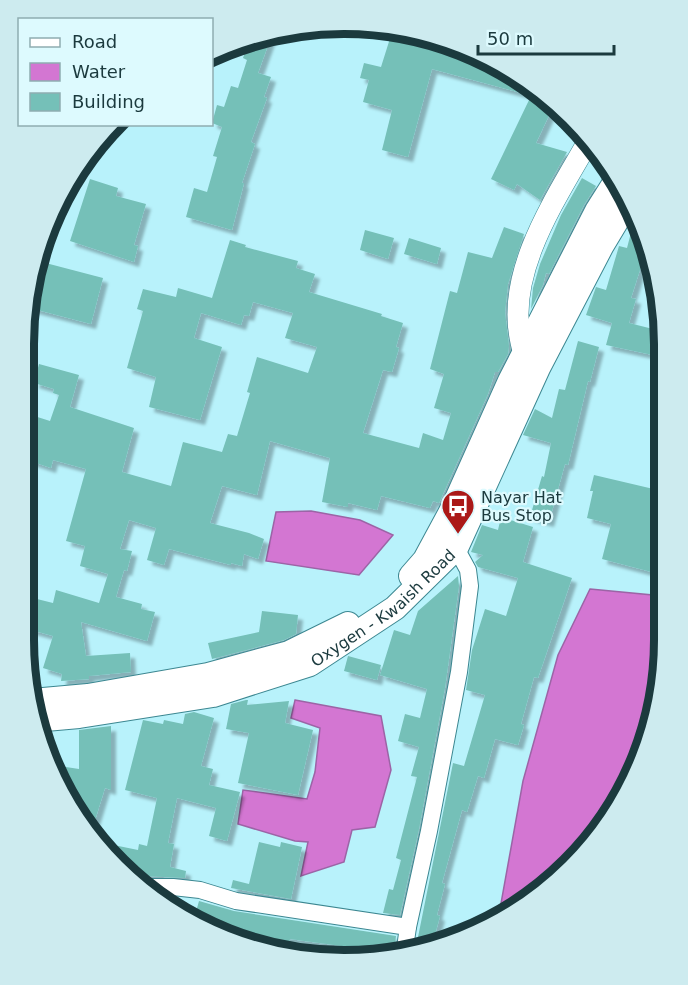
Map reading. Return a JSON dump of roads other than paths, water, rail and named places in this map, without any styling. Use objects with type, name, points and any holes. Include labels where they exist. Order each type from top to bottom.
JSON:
[{"type":"main road","name":"Oxygen - Kwaish Road","points":[[45,719],[79,716],[213,695],[310,664],[395,608],[456,548],[531,361],[597,211],[611,188]]},
{"type":"main road","name":"Oxygen - Kwaish Road","points":[[40,700],[88,696],[208,675],[289,653],[357,619],[400,589],[425,560],[531,361],[623,210]]},
{"type":"street","points":[[531,361],[517,322],[520,286],[540,230],[584,149]]},
{"type":"street","points":[[405,945],[459,672],[470,586],[468,570],[456,548]]},
{"type":"street","points":[[156,887],[200,890],[236,901],[408,927]]},
{"type":"water","points":[[311,511],[360,520],[393,535],[359,575],[266,561],[276,512]]},
{"type":"water","points":[[590,589],[654,595],[653,661],[648,701],[637,740],[622,778],[590,829],[563,860],[532,887],[500,908],[523,781],[558,655]]},
{"type":"water","points":[[295,700],[381,716],[391,770],[375,827],[352,830],[344,862],[301,876],[308,842],[295,841],[238,824],[243,790],[307,799],[315,772],[320,728],[291,718]]},
{"type":"place","name":"Nayar Hat Bus Stop","points":[[458,535]]}]
